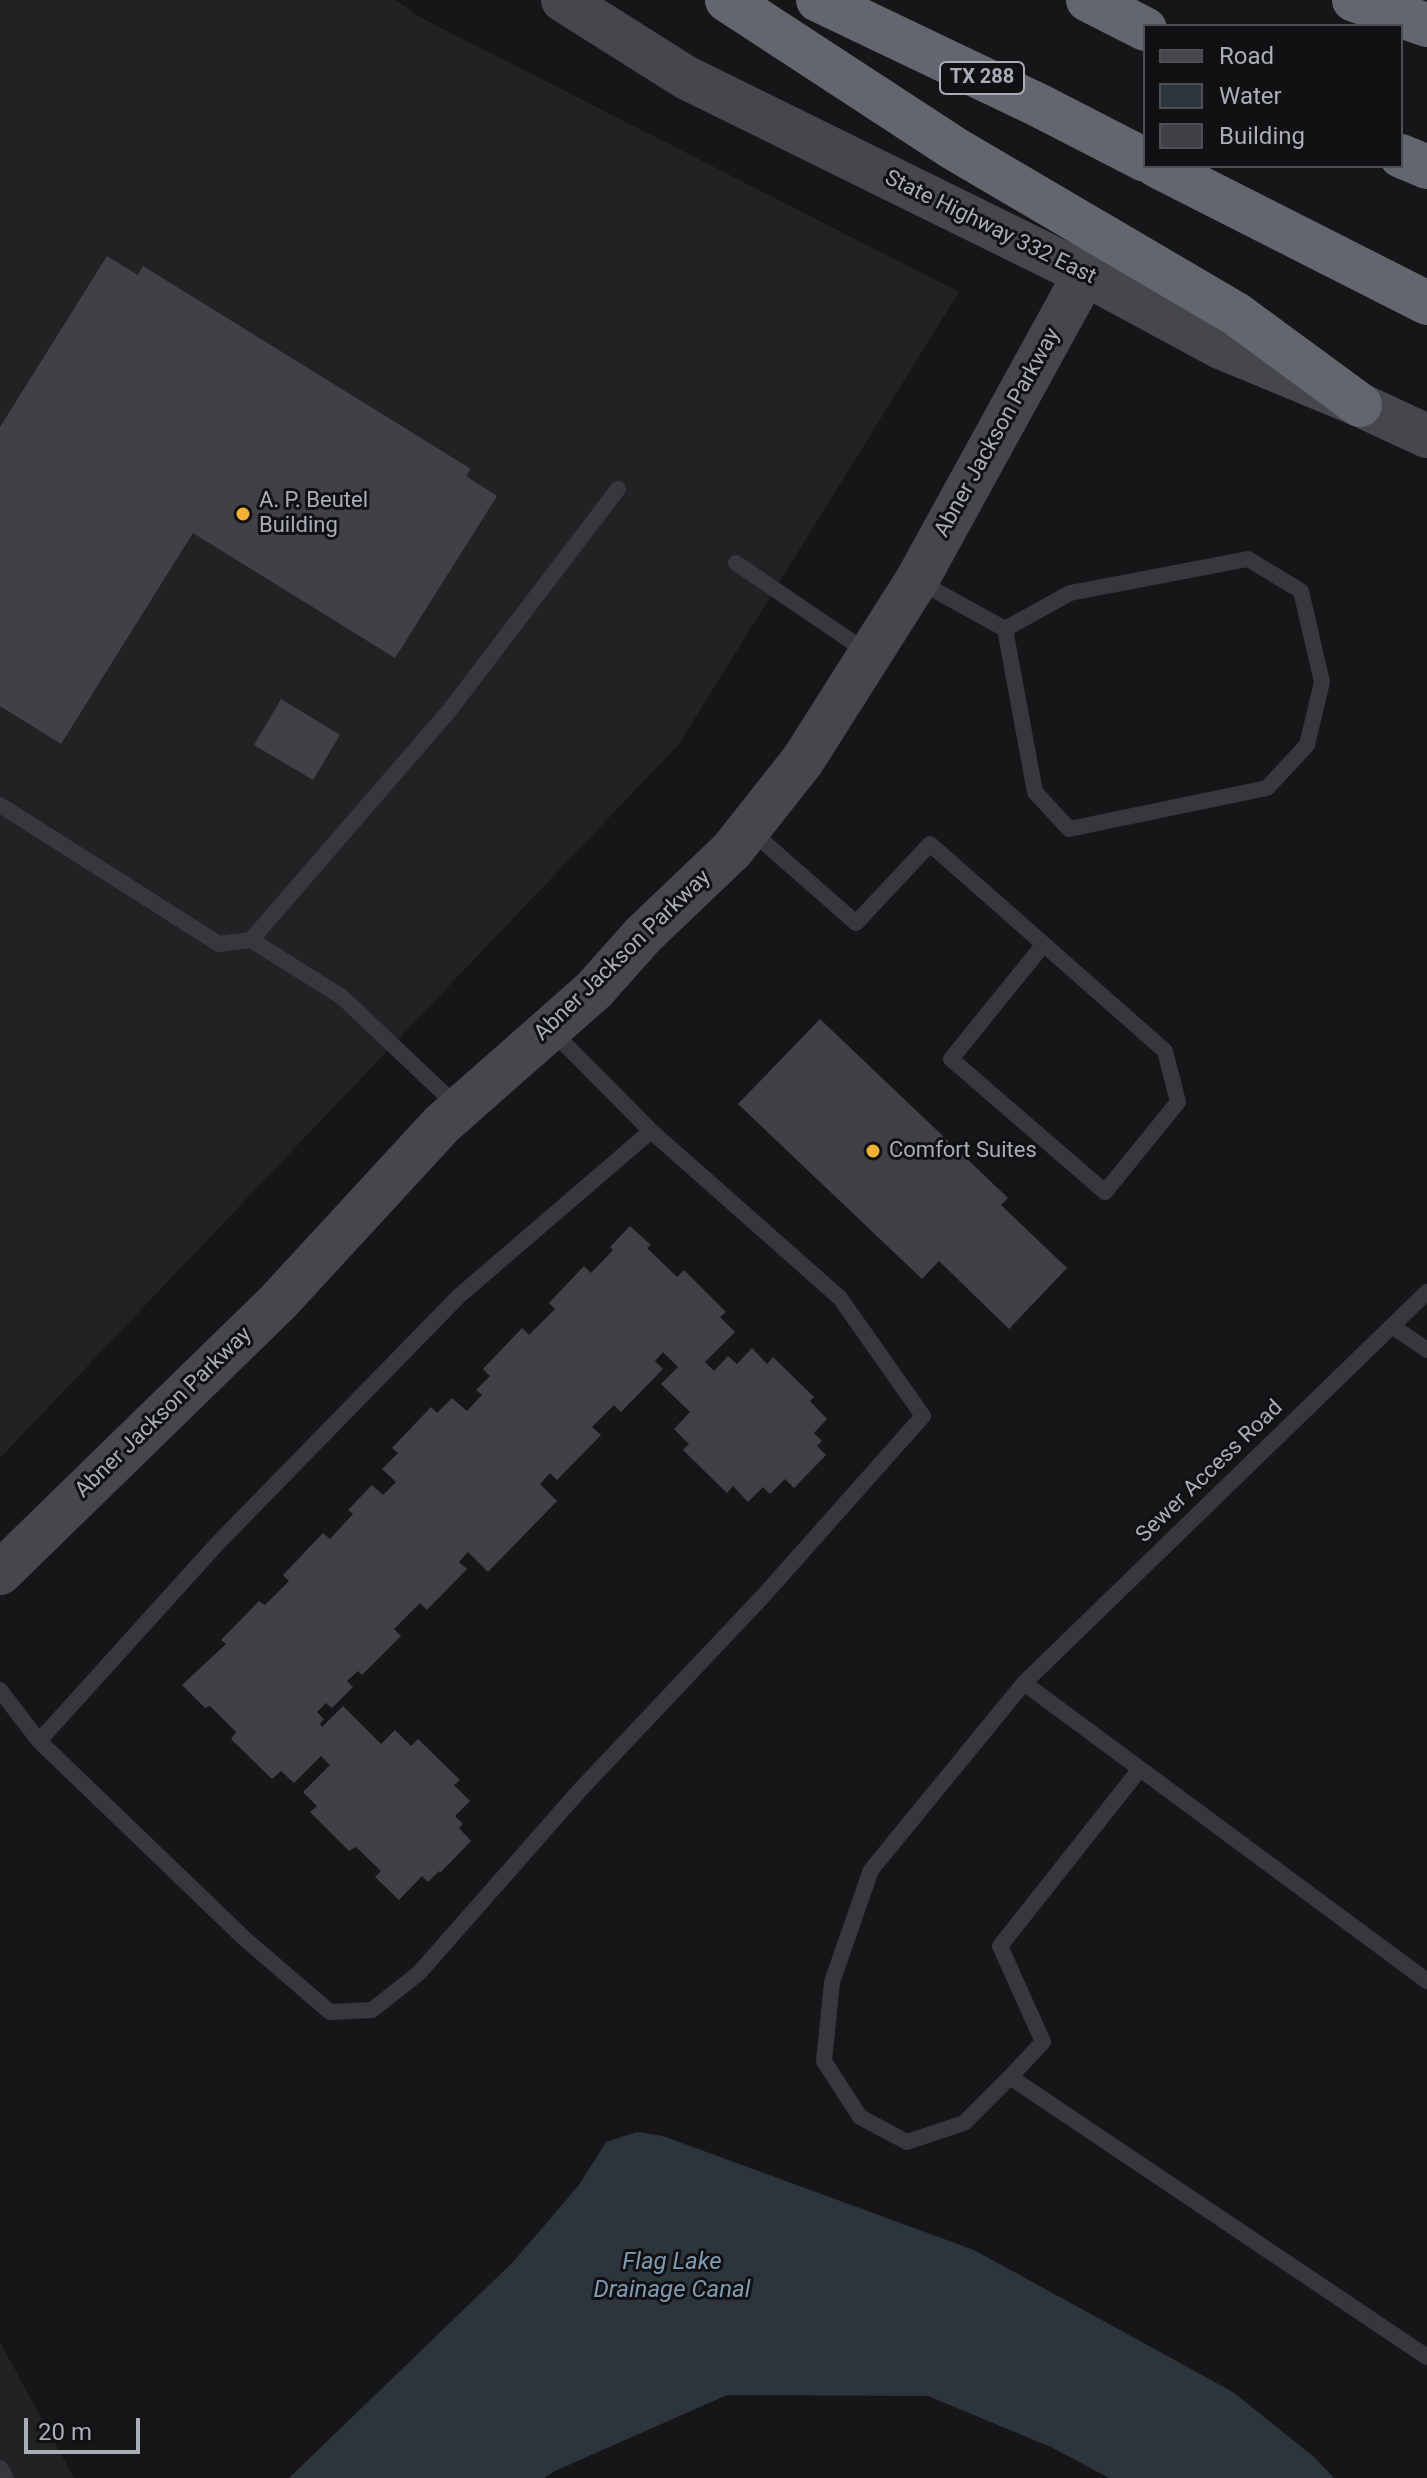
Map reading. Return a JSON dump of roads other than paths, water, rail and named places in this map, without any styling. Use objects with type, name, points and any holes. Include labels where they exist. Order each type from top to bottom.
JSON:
[{"type":"highway","points":[[727,0],[955,149],[1236,314],[1360,405]]},
{"type":"highway","name":"TX 288","points":[[818,0],[1143,159]]},
{"type":"highway","points":[[1088,0],[1143,28]]},
{"type":"highway","points":[[1354,0],[1427,25]]},
{"type":"highway","points":[[1403,157],[1427,167]]},
{"type":"highway","points":[[1161,168],[1427,303]]},
{"type":"street","name":"State Highway 332 East","points":[[563,0],[685,77],[1085,274],[1220,347],[1427,436]]},
{"type":"street","points":[[1393,0],[1427,16]]},
{"type":"street","name":"Abner Jackson Parkway","points":[[0,1573],[278,1302],[442,1124],[594,990],[643,935],[732,850],[803,760],[917,580],[1085,274]]},
{"type":"lane","points":[[251,940],[449,711],[618,489]]},
{"type":"lane","points":[[1248,559],[1301,591],[1322,682],[1307,745],[1267,788],[1069,829],[1035,792],[1005,629],[1070,593],[1248,559]]},
{"type":"lane","points":[[736,563],[871,654]]},
{"type":"lane","points":[[917,580],[1005,629]]},
{"type":"lane","points":[[0,805],[219,944],[251,940],[342,997],[460,1108]]},
{"type":"lane","points":[[748,829],[856,923],[930,844],[1044,944],[1165,1051],[1178,1102],[1105,1192],[951,1059],[1044,944]]},
{"type":"lane","points":[[0,1690],[39,1741],[245,1939],[330,2012],[372,2010],[419,1973],[580,1790],[765,1594],[923,1416],[840,1298],[651,1131],[550,1029]]},
{"type":"lane","points":[[39,1741],[217,1544],[459,1296],[651,1131]]},
{"type":"lane","name":"Sewer Access Road","points":[[1140,1769],[1000,1946],[1043,2042],[964,2123],[907,2142],[860,2117],[824,2061],[832,1982],[871,1870],[1024,1683],[1427,1292]]},
{"type":"lane","points":[[1392,1326],[1427,1350]]},
{"type":"lane","points":[[1024,1683],[1427,1981]]},
{"type":"lane","points":[[1010,2077],[1427,2357]]},
{"type":"lane","points":[[0,2468],[6,2478]]},
{"type":"water","name":"Flag Lake Drainage Canal","points":[[637,2132],[663,2136],[974,2250],[1233,2392],[1314,2457],[1334,2478],[1109,2478],[1053,2448],[928,2396],[727,2395],[544,2478],[289,2478],[513,2262],[579,2185],[606,2142]]},
{"type":"place","name":"A. P. Beutel Building","points":[[243,514]]},
{"type":"place","name":"Comfort Suites","points":[[873,1151]]}]
